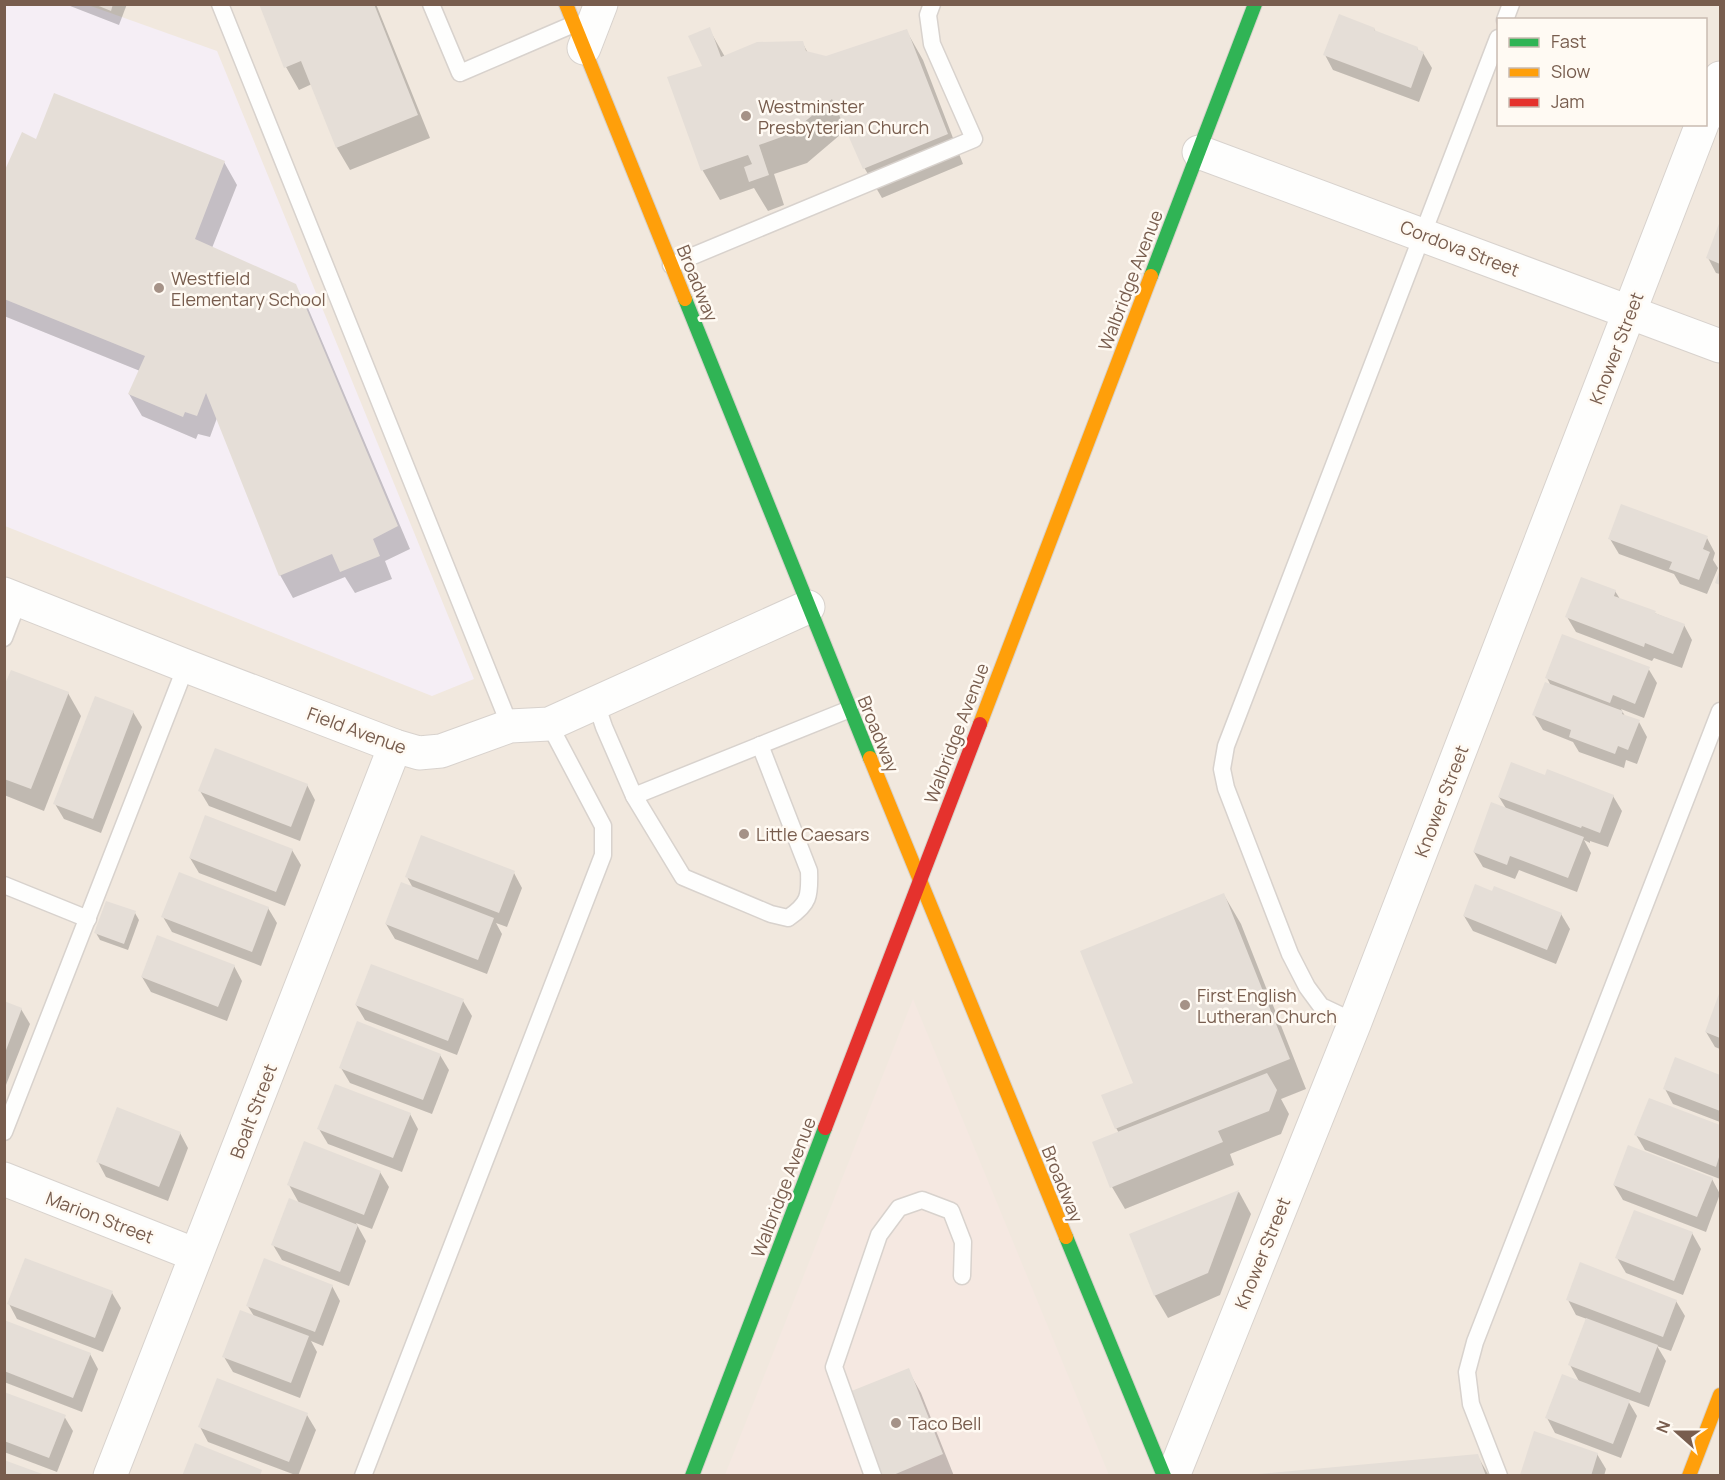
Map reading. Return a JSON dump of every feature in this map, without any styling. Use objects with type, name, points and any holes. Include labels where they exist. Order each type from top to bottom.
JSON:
[{"type":"street","name":"Broadway","points":[[566,4],[919,881],[1164,1476]]},
{"type":"street","points":[[579,36],[601,4]]},
{"type":"street","name":"Walbridge Avenue","points":[[692,1476],[1255,4]]},
{"type":"street","points":[[1707,114],[1720,78]]},
{"type":"street","name":"Knower Street","points":[[1173,1476],[1355,1022],[1701,126]]},
{"type":"street","name":"Cordova Street","points":[[1199,152],[1720,346]]},
{"type":"street","name":"Field Avenue","points":[[12,597],[186,666],[395,746],[419,753],[441,751],[510,726],[549,724],[808,607]]},
{"type":"street","name":"Boalt Street","points":[[110,1476],[395,746]]},
{"type":"street","name":"Marion Street","points":[[4,1179],[196,1255]]},
{"type":"street","points":[[1689,1476],[1720,1395]]},
{"type":"lane","points":[[220,4],[510,726]]},
{"type":"lane","points":[[431,4],[460,73],[579,36]]},
{"type":"lane","points":[[671,265],[974,139],[932,44],[928,15],[932,4]]},
{"type":"lane","points":[[1355,1022],[1321,1006],[1307,987],[1290,954],[1226,788],[1222,769],[1226,746],[1497,41]]},
{"type":"lane","points":[[4,638],[12,597]]},
{"type":"lane","points":[[4,1132],[186,666]]},
{"type":"lane","points":[[596,703],[634,796],[683,877],[771,915],[788,918],[800,910],[810,894],[809,871],[760,745]]},
{"type":"lane","points":[[634,796],[850,709]]},
{"type":"lane","points":[[1499,1476],[1471,1404],[1467,1372],[1475,1342],[1720,711]]},
{"type":"lane","points":[[363,1476],[603,855],[603,826],[549,724]]},
{"type":"lane","points":[[4,885],[88,919]]},
{"type":"lane","points":[[873,1476],[834,1367],[879,1235],[899,1208],[922,1200],[951,1211],[963,1242],[962,1276]]},
{"type":"shaded area","name":"Westfield Elementary School","points":[[4,5],[88,5],[217,51],[474,679],[432,696],[5,526]]},
{"type":"shaded area","points":[[5,5],[1720,5],[1720,1475],[5,1475]]},
{"type":"shaded area","points":[[913,999],[1109,1475],[725,1475]]},
{"type":"building","points":[[94,4],[113,4],[111,11]]},
{"type":"building","points":[[259,4],[374,4],[418,115],[336,148],[301,61],[284,68]]},
{"type":"building","points":[[1339,14],[1418,47],[1417,49],[1424,52],[1411,88],[1323,55]]},
{"type":"building","name":"Westminster Presbyterian Church","points":[[710,27],[721,57],[757,42],[803,41],[806,51],[826,56],[907,29],[948,134],[863,169],[832,99],[790,134],[759,145],[769,175],[749,182],[744,167],[752,164],[748,155],[701,171],[667,77],[702,66],[688,36]]},
{"type":"building","points":[[54,93],[225,161],[195,239],[296,284],[398,526],[373,539],[380,556],[340,572],[332,554],[279,576],[206,393],[197,416],[185,412],[183,417],[128,394],[145,356],[4,299],[4,172],[22,132],[36,139]]},
{"type":"building","points":[[1720,221],[1720,264],[1706,258]]},
{"type":"building","points":[[1621,504],[1708,536],[1703,549],[1710,552],[1699,580],[1669,569],[1672,562],[1608,539]]},
{"type":"building","points":[[1720,569],[1720,585],[1715,583]]},
{"type":"building","points":[[1581,577],[1616,590],[1614,596],[1685,624],[1673,654],[1645,643],[1644,647],[1565,617]]},
{"type":"building","points":[[1562,634],[1650,667],[1635,704],[1613,695],[1610,703],[1545,678]]},
{"type":"building","points":[[11,670],[69,692],[31,789],[4,779],[4,686]]},
{"type":"building","points":[[1545,682],[1623,711],[1622,714],[1640,720],[1628,750],[1618,746],[1615,754],[1569,737],[1571,730],[1532,715]]},
{"type":"building","points":[[95,696],[134,711],[93,819],[53,804]]},
{"type":"building","points":[[215,748],[308,784],[291,827],[198,791]]},
{"type":"building","points":[[1511,762],[1545,775],[1547,769],[1614,795],[1600,833],[1498,797]]},
{"type":"building","points":[[1491,802],[1584,837],[1568,878],[1510,856],[1507,865],[1473,852]]},
{"type":"building","points":[[205,815],[293,849],[276,892],[189,858]]},
{"type":"building","points":[[421,835],[515,871],[499,913],[405,877]]},
{"type":"building","points":[[179,872],[269,907],[252,952],[161,917]]},
{"type":"building","points":[[401,882],[494,918],[478,960],[385,924]]},
{"type":"building","points":[[1475,884],[1492,891],[1494,886],[1562,913],[1547,950],[1463,916]]},
{"type":"building","name":"First English Lutheran Church","points":[[1224,893],[1290,1059],[1115,1129],[1101,1095],[1133,1083],[1080,951]]},
{"type":"building","points":[[106,901],[136,911],[124,944],[94,933]]},
{"type":"building","points":[[157,935],[235,965],[218,1007],[141,977]]},
{"type":"building","points":[[371,964],[464,999],[448,1041],[355,1005]]},
{"type":"building","points":[[1720,991],[1720,1038],[1705,1032]]},
{"type":"building","points":[[4,1001],[22,1008],[5,1053],[4,1053]]},
{"type":"building","points":[[357,1021],[441,1054],[423,1100],[339,1068]]},
{"type":"building","points":[[1675,1057],[1720,1075],[1720,1111],[1663,1089]]},
{"type":"building","points":[[1267,1073],[1277,1090],[1269,1111],[1218,1131],[1223,1142],[1110,1188],[1092,1142]]},
{"type":"building","points":[[335,1084],[411,1113],[393,1158],[317,1129]]},
{"type":"building","points":[[1649,1098],[1720,1125],[1720,1154],[1716,1167],[1634,1135]]},
{"type":"building","points":[[117,1107],[181,1132],[159,1187],[96,1162]]},
{"type":"building","points":[[304,1141],[381,1171],[364,1215],[287,1185]]},
{"type":"building","points":[[1628,1145],[1713,1178],[1697,1217],[1613,1185]]},
{"type":"building","points":[[1239,1190],[1208,1273],[1154,1296],[1129,1234]]},
{"type":"building","points":[[289,1198],[358,1225],[340,1272],[271,1245]]},
{"type":"building","points":[[1634,1210],[1693,1232],[1674,1281],[1615,1258]]},
{"type":"building","points":[[25,1258],[113,1291],[95,1338],[7,1304]]},
{"type":"building","points":[[264,1258],[333,1285],[315,1332],[246,1306]]},
{"type":"building","points":[[1580,1262],[1677,1300],[1663,1337],[1566,1300]]},
{"type":"building","points":[[240,1310],[309,1336],[291,1383],[222,1357]]},
{"type":"building","points":[[1586,1318],[1658,1345],[1640,1393],[1568,1365]]},
{"type":"building","points":[[4,1320],[91,1353],[73,1398],[4,1371]]},
{"type":"building","name":"Taco Bell","points":[[909,1368],[943,1454],[891,1476],[883,1476],[849,1392]]},
{"type":"building","points":[[1562,1374],[1630,1400],[1613,1444],[1545,1418]]},
{"type":"building","points":[[217,1378],[308,1413],[289,1462],[198,1427]]},
{"type":"building","points":[[4,1392],[66,1415],[49,1458],[4,1441]]},
{"type":"building","points":[[1534,1431],[1598,1453],[1591,1476],[1520,1475]]},
{"type":"building","points":[[195,1443],[262,1470],[260,1476],[182,1476]]},
{"type":"building","points":[[1478,1454],[1486,1476],[1258,1476],[1258,1474]]},
{"type":"building","points":[[4,1460],[45,1475],[45,1476],[4,1476]]},
{"type":"traffic: fast","points":[[1151,276],[1255,4]]},
{"type":"traffic: fast","points":[[685,299],[870,758]]},
{"type":"traffic: fast","points":[[692,1476],[825,1128]]},
{"type":"traffic: fast","points":[[1066,1237],[1164,1476]]},
{"type":"traffic: slow","points":[[566,4],[685,299]]},
{"type":"traffic: slow","points":[[980,724],[1151,276]]},
{"type":"traffic: slow","points":[[870,758],[1066,1237]]},
{"type":"traffic: slow","points":[[1689,1476],[1720,1395]]},
{"type":"traffic: jam","points":[[825,1128],[980,724]]},
{"type":"place","name":"Westminster Presbyterian Church","points":[[746,116]]},
{"type":"place","name":"Westfield Elementary School","points":[[159,288]]},
{"type":"place","name":"Little Caesars","points":[[744,834]]},
{"type":"place","name":"First English Lutheran Church","points":[[1185,1005]]},
{"type":"place","name":"Taco Bell","points":[[896,1423]]}]
